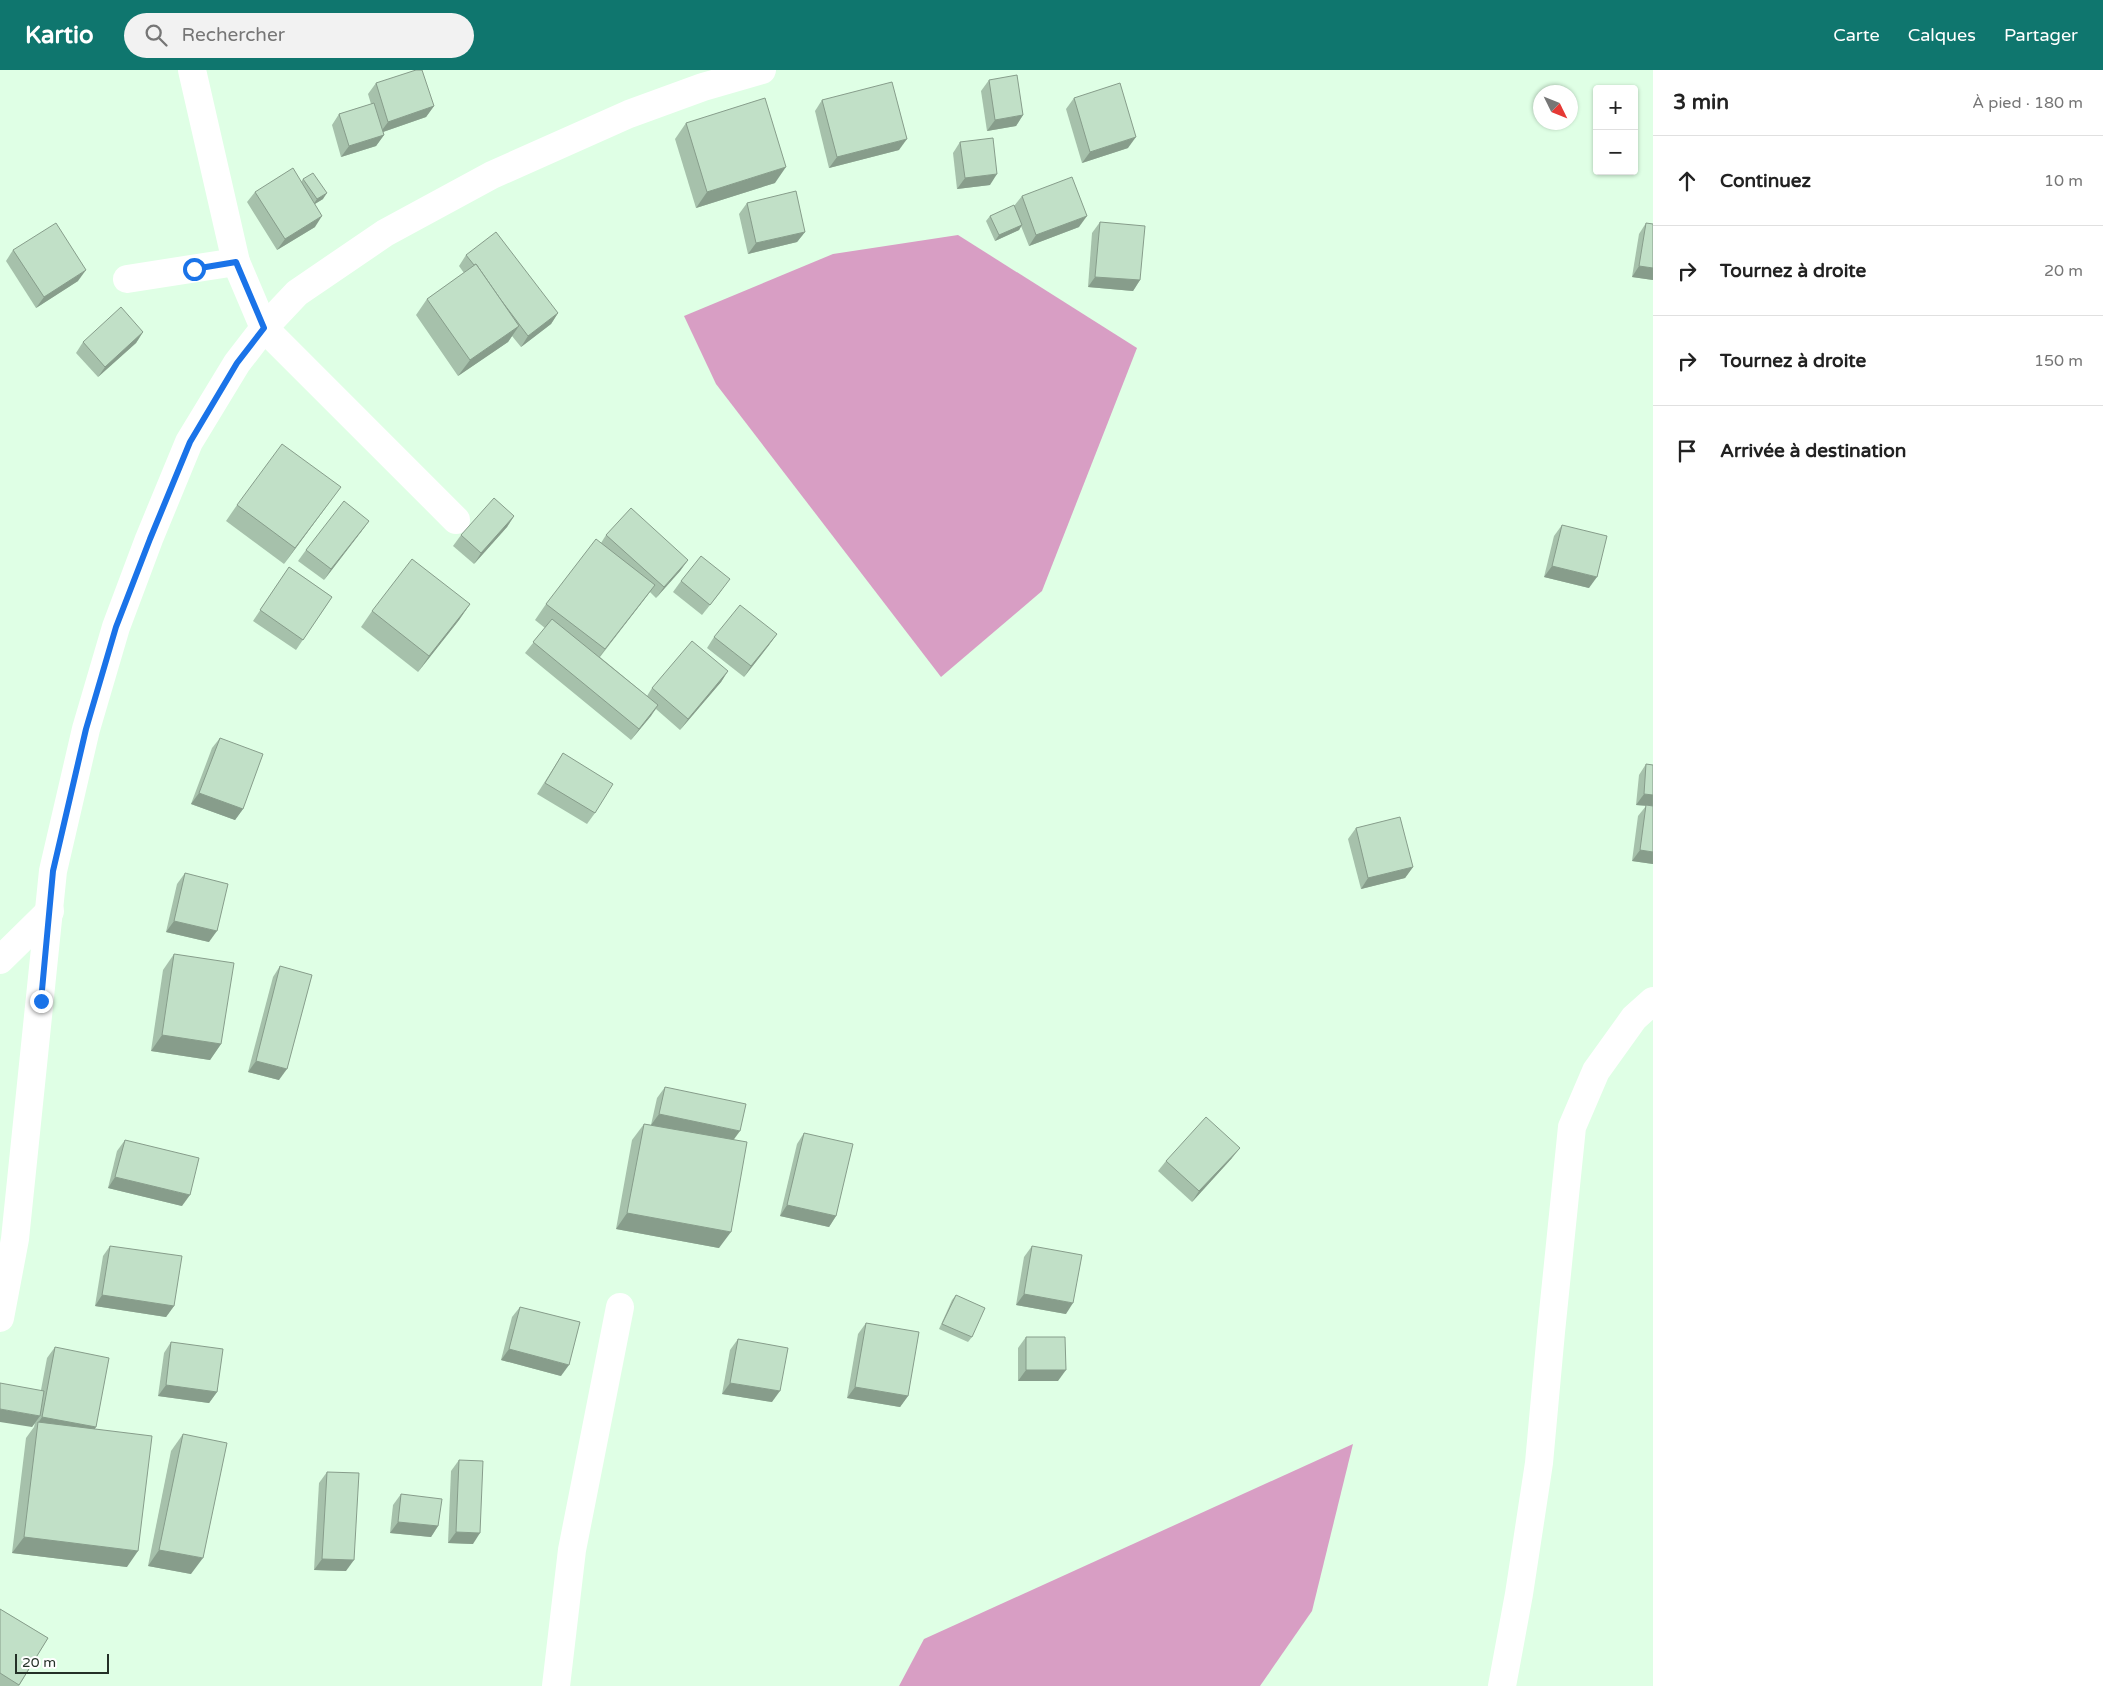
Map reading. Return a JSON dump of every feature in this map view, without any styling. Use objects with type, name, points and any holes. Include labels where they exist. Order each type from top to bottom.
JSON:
[{"type":"street","points":[[192,70],[236,262],[264,328],[456,520]]},
{"type":"street","points":[[0,1318],[15,1239],[53,871],[86,729],[120,618],[190,442],[237,363],[264,328],[298,293],[385,233],[492,175],[629,114],[702,87],[762,70]]},
{"type":"street","points":[[127,279],[236,262]]},
{"type":"street","points":[[0,960],[50,911]]},
{"type":"street","points":[[1502,1686],[1520,1594],[1539,1463],[1550,1332],[1572,1127],[1596,1071],[1634,1018],[1653,1001]]},
{"type":"street","points":[[556,1686],[572,1550],[620,1307]]},
{"type":"shaded area","points":[[958,235],[1137,348],[1042,591],[941,677],[716,384],[684,316],[833,254]]},
{"type":"shaded area","points":[[1353,1444],[1312,1611],[1260,1686],[899,1686],[924,1639]]},
{"type":"building","points":[[416,70],[422,70],[434,106],[388,122],[376,83]]},
{"type":"building","points":[[1017,75],[1023,115],[995,120],[989,80]]},
{"type":"building","points":[[892,82],[907,139],[837,157],[822,100]]},
{"type":"building","points":[[1120,83],[1136,137],[1090,152],[1074,98]]},
{"type":"building","points":[[765,98],[786,167],[707,192],[686,123]]},
{"type":"building","points":[[374,103],[384,135],[349,146],[339,114]]},
{"type":"building","points":[[993,138],[997,174],[965,178],[960,142]]},
{"type":"building","points":[[293,168],[322,216],[285,239],[255,192]]},
{"type":"building","points":[[313,173],[327,193],[317,199],[303,179]]},
{"type":"building","points":[[1072,177],[1087,216],[1036,235],[1022,196]]},
{"type":"building","points":[[796,191],[805,232],[756,243],[747,203]]},
{"type":"building","points":[[1014,205],[1022,225],[999,235],[990,216]]},
{"type":"building","points":[[1100,222],[1145,226],[1140,280],[1095,277]]},
{"type":"building","points":[[56,223],[86,270],[44,297],[13,250]]},
{"type":"building","points":[[1646,223],[1653,224],[1653,268],[1639,266]]},
{"type":"building","points":[[496,232],[558,313],[528,336],[476,264],[474,265],[466,255]]},
{"type":"building","points":[[476,264],[519,326],[470,360],[427,299]]},
{"type":"building","points":[[121,307],[143,332],[105,367],[83,342]]},
{"type":"building","points":[[282,444],[341,487],[295,548],[237,505]]},
{"type":"building","points":[[494,498],[514,516],[481,553],[461,535]]},
{"type":"building","points":[[344,501],[369,521],[331,569],[306,550]]},
{"type":"building","points":[[631,508],[688,560],[664,587],[606,535]]},
{"type":"building","points":[[1562,525],[1607,536],[1597,577],[1552,566]]},
{"type":"building","points":[[596,539],[655,585],[605,649],[546,604]]},
{"type":"building","points":[[701,556],[730,579],[710,605],[681,581]]},
{"type":"building","points":[[412,559],[470,604],[429,656],[372,611]]},
{"type":"building","points":[[289,567],[332,597],[303,640],[260,610]]},
{"type":"building","points":[[740,605],[777,634],[751,666],[714,637]]},
{"type":"building","points":[[552,619],[658,705],[639,729],[533,642]]},
{"type":"building","points":[[692,641],[728,671],[688,719],[652,688]]},
{"type":"building","points":[[220,738],[263,754],[243,809],[199,793]]},
{"type":"building","points":[[563,753],[613,784],[595,813],[545,783]]},
{"type":"building","points":[[1646,764],[1653,765],[1653,795],[1644,794]]},
{"type":"building","points":[[1646,805],[1653,806],[1653,852],[1640,850]]},
{"type":"building","points":[[1400,817],[1413,867],[1368,878],[1356,828]]},
{"type":"building","points":[[185,873],[228,884],[217,931],[174,921]]},
{"type":"building","points":[[174,954],[234,963],[221,1044],[162,1035]]},
{"type":"building","points":[[280,966],[312,975],[287,1069],[256,1061]]},
{"type":"building","points":[[665,1087],[746,1104],[740,1131],[659,1114]]},
{"type":"building","points":[[1206,1117],[1240,1148],[1199,1191],[1166,1161]]},
{"type":"building","points":[[644,1124],[747,1142],[731,1232],[627,1213]]},
{"type":"building","points":[[804,1133],[853,1144],[836,1216],[787,1205]]},
{"type":"building","points":[[125,1140],[199,1158],[190,1195],[115,1177]]},
{"type":"building","points":[[110,1246],[182,1256],[174,1306],[102,1295]]},
{"type":"building","points":[[1032,1246],[1082,1255],[1073,1303],[1024,1294]]},
{"type":"building","points":[[956,1295],[985,1308],[972,1337],[942,1324]]},
{"type":"building","points":[[520,1307],[580,1322],[569,1365],[509,1349]]},
{"type":"building","points":[[866,1323],[919,1332],[908,1396],[855,1387]]},
{"type":"building","points":[[1026,1337],[1065,1337],[1066,1370],[1026,1370]]},
{"type":"building","points":[[738,1339],[788,1348],[780,1391],[730,1383]]},
{"type":"building","points":[[171,1342],[223,1349],[217,1392],[166,1385]]},
{"type":"building","points":[[55,1347],[109,1358],[96,1427],[42,1417]]},
{"type":"building","points":[[0,1383],[44,1391],[40,1416],[0,1409]]},
{"type":"building","points":[[38,1422],[152,1436],[138,1551],[24,1537]]},
{"type":"building","points":[[183,1434],[227,1443],[203,1558],[159,1550]]},
{"type":"building","points":[[459,1460],[483,1461],[480,1533],[456,1532]]},
{"type":"building","points":[[327,1472],[359,1473],[354,1560],[322,1559]]},
{"type":"building","points":[[401,1494],[442,1499],[438,1526],[398,1522]]},
{"type":"building","points":[[0,1609],[48,1638],[19,1685],[0,1673]]},
{"type":"route","points":[[41,1001],[53,871],[86,729],[116,627],[190,442],[237,363],[264,328],[236,262],[194,269]]}]
